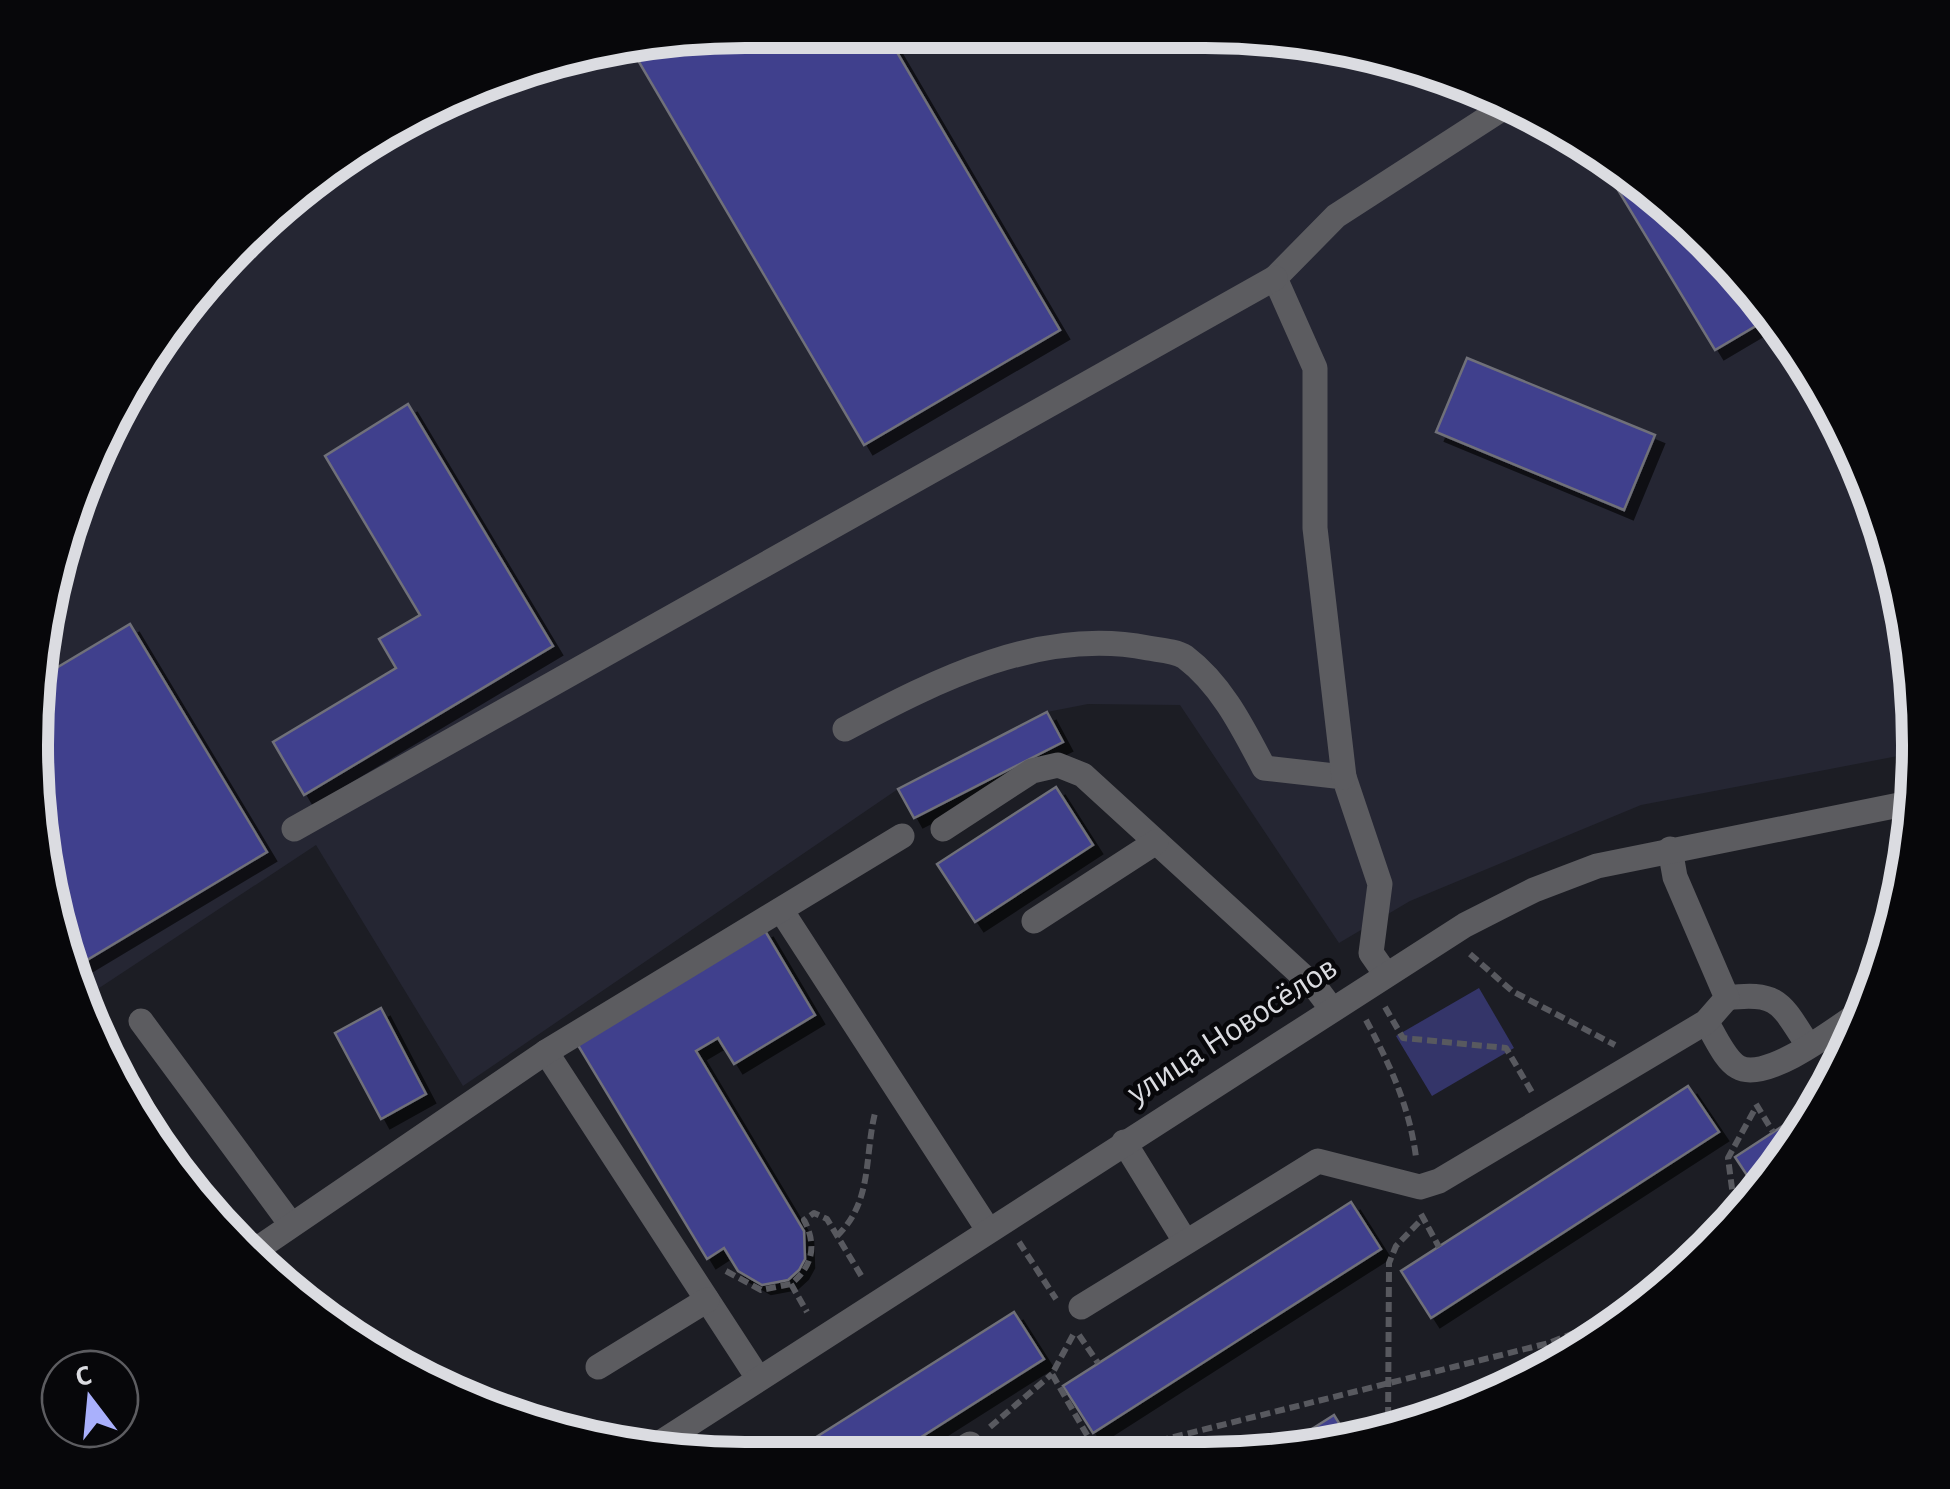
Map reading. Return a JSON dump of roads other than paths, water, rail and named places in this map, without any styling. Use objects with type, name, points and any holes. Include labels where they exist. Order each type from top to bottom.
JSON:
[{"type":"street","points":[[294,830],[1275,278],[1336,216],[1497,112]]},
{"type":"street","points":[[1275,278],[1314,368],[1315,528],[1344,778],[1380,884],[1371,953],[1385,974]]},
{"type":"street","points":[[845,730],[909,695],[1011,653],[1118,642],[1182,655],[1229,703],[1264,768],[1344,778]]},
{"type":"street","points":[[943,829],[1032,771],[1058,765],[1083,774],[1316,988],[1331,1008]]},
{"type":"street","name":"улица Новосёлов","points":[[668,1437],[1331,1008],[1534,890],[1597,866],[1670,849],[1900,805]]},
{"type":"street","points":[[261,1245],[546,1052],[902,836]]},
{"type":"street","points":[[1034,921],[1156,842]]},
{"type":"street","points":[[1670,849],[1675,877],[1726,998]]},
{"type":"street","points":[[782,910],[987,1228]]},
{"type":"street","points":[[1079,1318],[1185,1241],[1318,1160],[1420,1186],[1439,1181],[1706,1022],[1726,998],[1767,996],[1782,1004],[1808,1045]]},
{"type":"street","points":[[141,1021],[290,1223]]},
{"type":"street","points":[[1706,1022],[1734,1065],[1752,1073],[1772,1068],[1844,1022]]},
{"type":"street","points":[[546,1052],[758,1378]]},
{"type":"street","points":[[1124,1142],[1185,1241]]},
{"type":"street","points":[[598,1367],[707,1300]]}]
